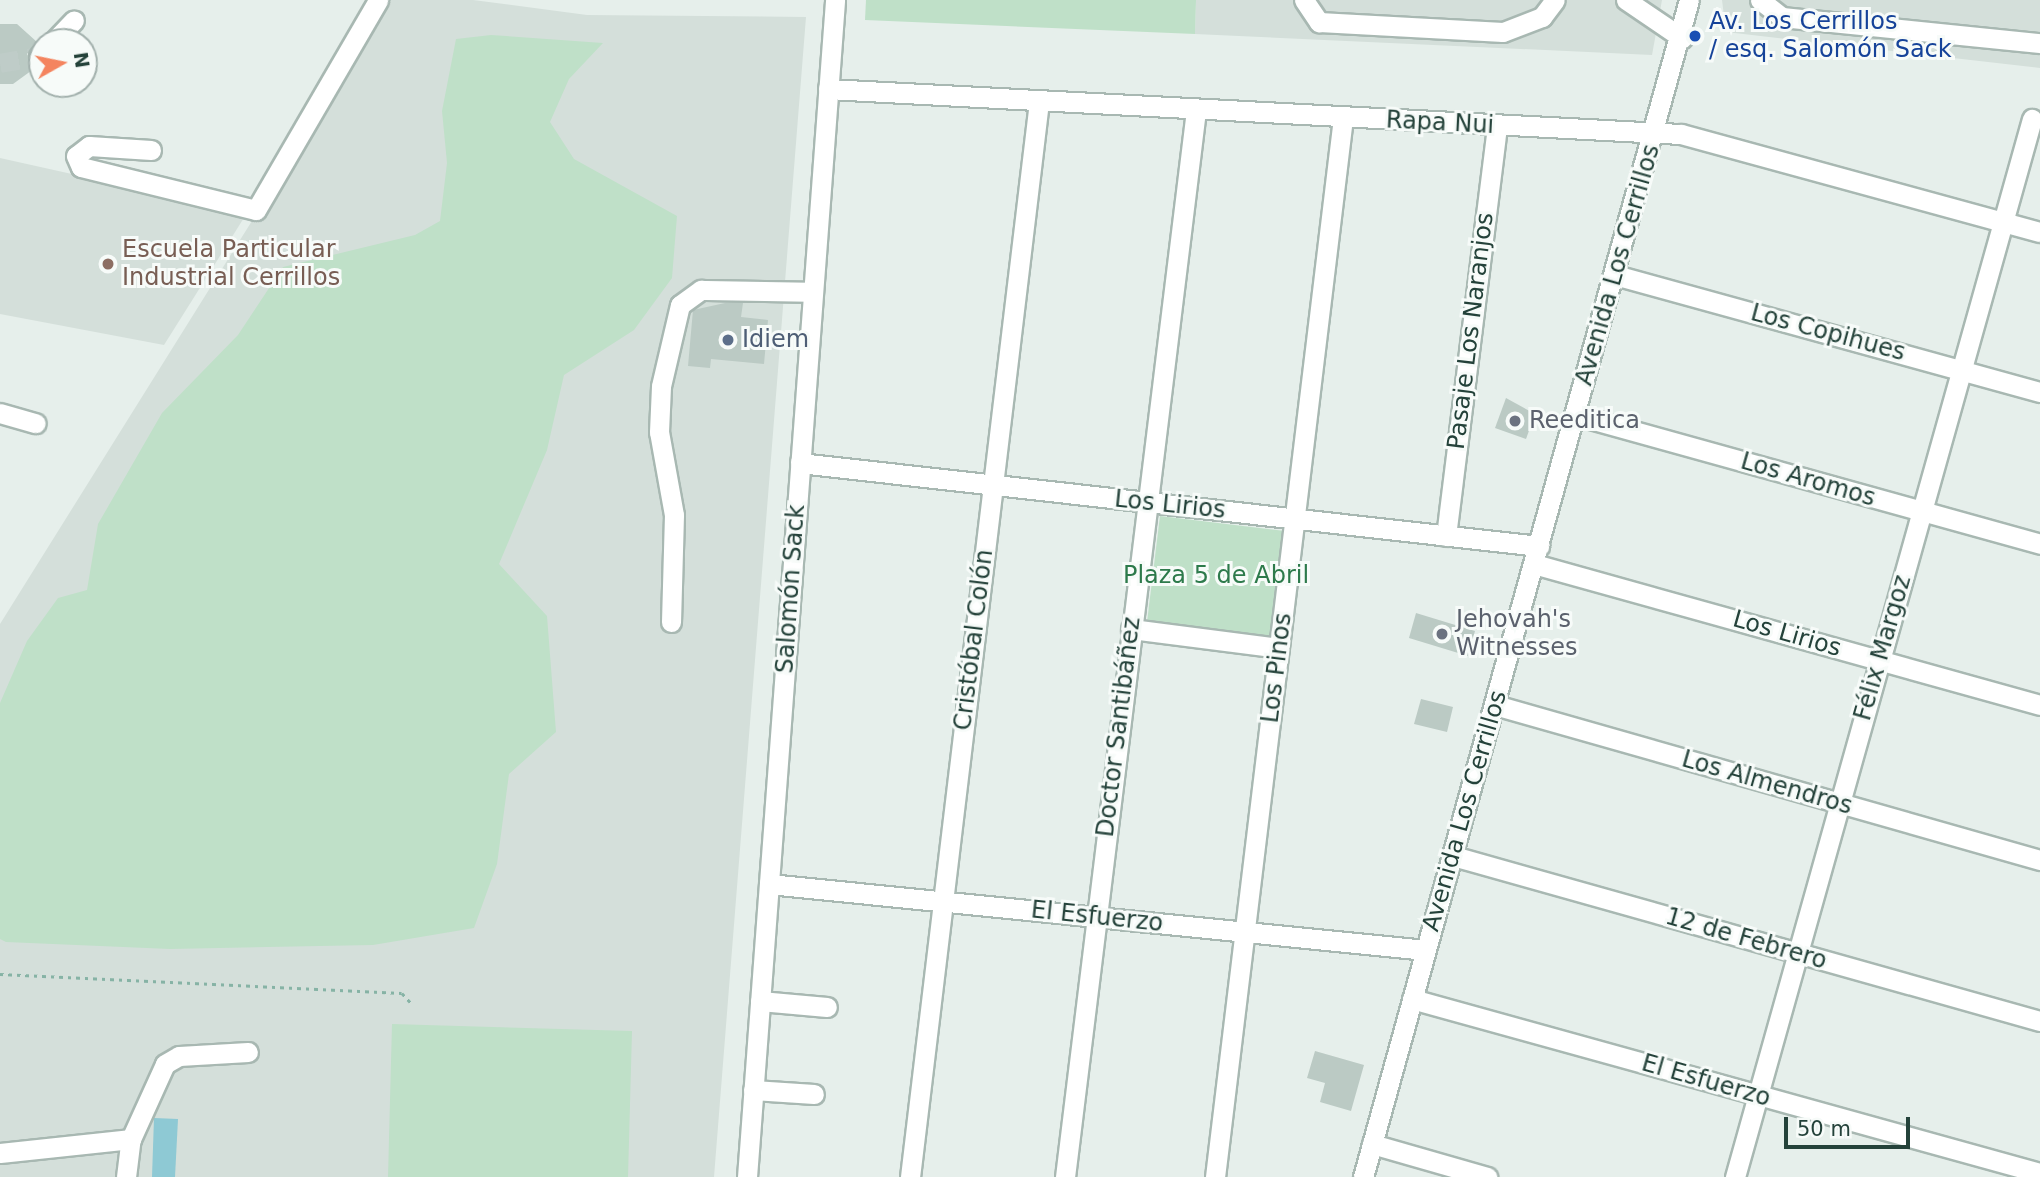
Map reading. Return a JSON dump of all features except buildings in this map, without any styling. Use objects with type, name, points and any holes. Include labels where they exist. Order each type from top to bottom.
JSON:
[{"type":"street","points":[[151,150],[89,146],[76,156],[81,167],[256,210],[379,0]]},
{"type":"street","name":"Salomón Sack","points":[[747,1177],[835,0]]},
{"type":"street","points":[[1304,0],[1319,22],[1503,32],[1542,17],[1555,0]]},
{"type":"street","points":[[1626,0],[1682,38]]},
{"type":"street","name":"Avenida Los Cerrillos","points":[[1363,1177],[1682,38],[1689,0]]},
{"type":"street","points":[[1760,0],[1782,17],[2040,43]]},
{"type":"street","points":[[66,28],[74,20]]},
{"type":"street","name":"Rapa Nui","points":[[828,89],[1690,136],[2040,232]]},
{"type":"street","name":"Cristóbal Colón","points":[[910,1177],[1039,102]]},
{"type":"street","name":"Doctor Santibáñez","points":[[1065,1177],[1196,110]]},
{"type":"street","name":"Los Pinos","points":[[1215,1177],[1343,118]]},
{"type":"street","name":"Félix Margoz","points":[[1735,1177],[2032,119]]},
{"type":"street","name":"Pasaje Los Naranjos","points":[[1446,536],[1497,126]]},
{"type":"street","name":"Los Copihues","points":[[1615,275],[2040,392]]},
{"type":"street","points":[[671,622],[674,515],[659,432],[661,386],[680,305],[701,290],[813,292]]},
{"type":"street","points":[[0,413],[36,423]]},
{"type":"street","name":"Los Aromos","points":[[1576,415],[2040,544]]},
{"type":"street","name":"Los Lirios","points":[[800,463],[1446,536],[1537,555],[1880,660],[2040,705]]},
{"type":"street","points":[[1131,629],[1279,648]]},
{"type":"street","name":"Los Almendros","points":[[1494,705],[2040,860]]},
{"type":"street","name":"12 de Febrero","points":[[1452,856],[2040,1021]]},
{"type":"street","name":"El Esfuerzo","points":[[769,884],[1426,950]]},
{"type":"street","name":"El Esfuerzo","points":[[1412,999],[2040,1173]]},
{"type":"street","points":[[760,1002],[827,1007]]},
{"type":"street","points":[[126,1177],[131,1139],[169,1060],[248,1052]]},
{"type":"street","points":[[753,1090],[814,1094]]},
{"type":"street","points":[[0,1153],[131,1139]]},
{"type":"street","points":[[1372,1144],[1487,1177]]},
{"type":"path","points":[[0,974],[402,993],[411,1003]]},
{"type":"shaded area","points":[[390,0],[473,0],[587,15],[806,17],[714,1177],[0,1177],[0,624]]},
{"type":"shaded area","points":[[1196,0],[1662,0],[1652,55],[1195,34]]},
{"type":"shaded area","points":[[1722,0],[2040,0],[2040,68],[1726,32]]},
{"type":"shaded area","name":"Escuela Particular Industrial Cerrillos","points":[[0,158],[247,213],[164,345],[0,314]]},
{"type":"green space","points":[[866,0],[1196,0],[1195,34],[865,20]]},
{"type":"green space","points":[[491,35],[603,43],[569,79],[550,122],[574,159],[677,216],[672,278],[634,330],[564,375],[547,450],[499,564],[547,616],[556,732],[509,774],[497,864],[474,928],[373,945],[170,949],[6,942],[0,939],[0,703],[27,641],[58,598],[87,590],[98,524],[162,413],[238,335],[283,267],[415,235],[440,221],[447,163],[442,111],[456,39]]},
{"type":"green space","name":"Plaza 5 de Abril","points":[[1160,516],[1285,531],[1272,637],[1147,622]]},
{"type":"green space","points":[[392,1024],[632,1031],[628,1177],[388,1177]]},
{"type":"water","points":[[154,1118],[178,1119],[175,1177],[152,1177]]},
{"type":"tunnel","points":[[0,63],[28,58]]},
{"type":"place","name":"Av. Los Cerrillos / esq. Salomón Sack","points":[[1695,36]]},
{"type":"place","name":"Escuela Particular Industrial Cerrillos","points":[[108,264]]},
{"type":"place","name":"Idiem","points":[[728,340]]},
{"type":"place","name":"Reeditica","points":[[1515,421]]},
{"type":"place","name":"Jehovah's Witnesses","points":[[1442,634]]}]
